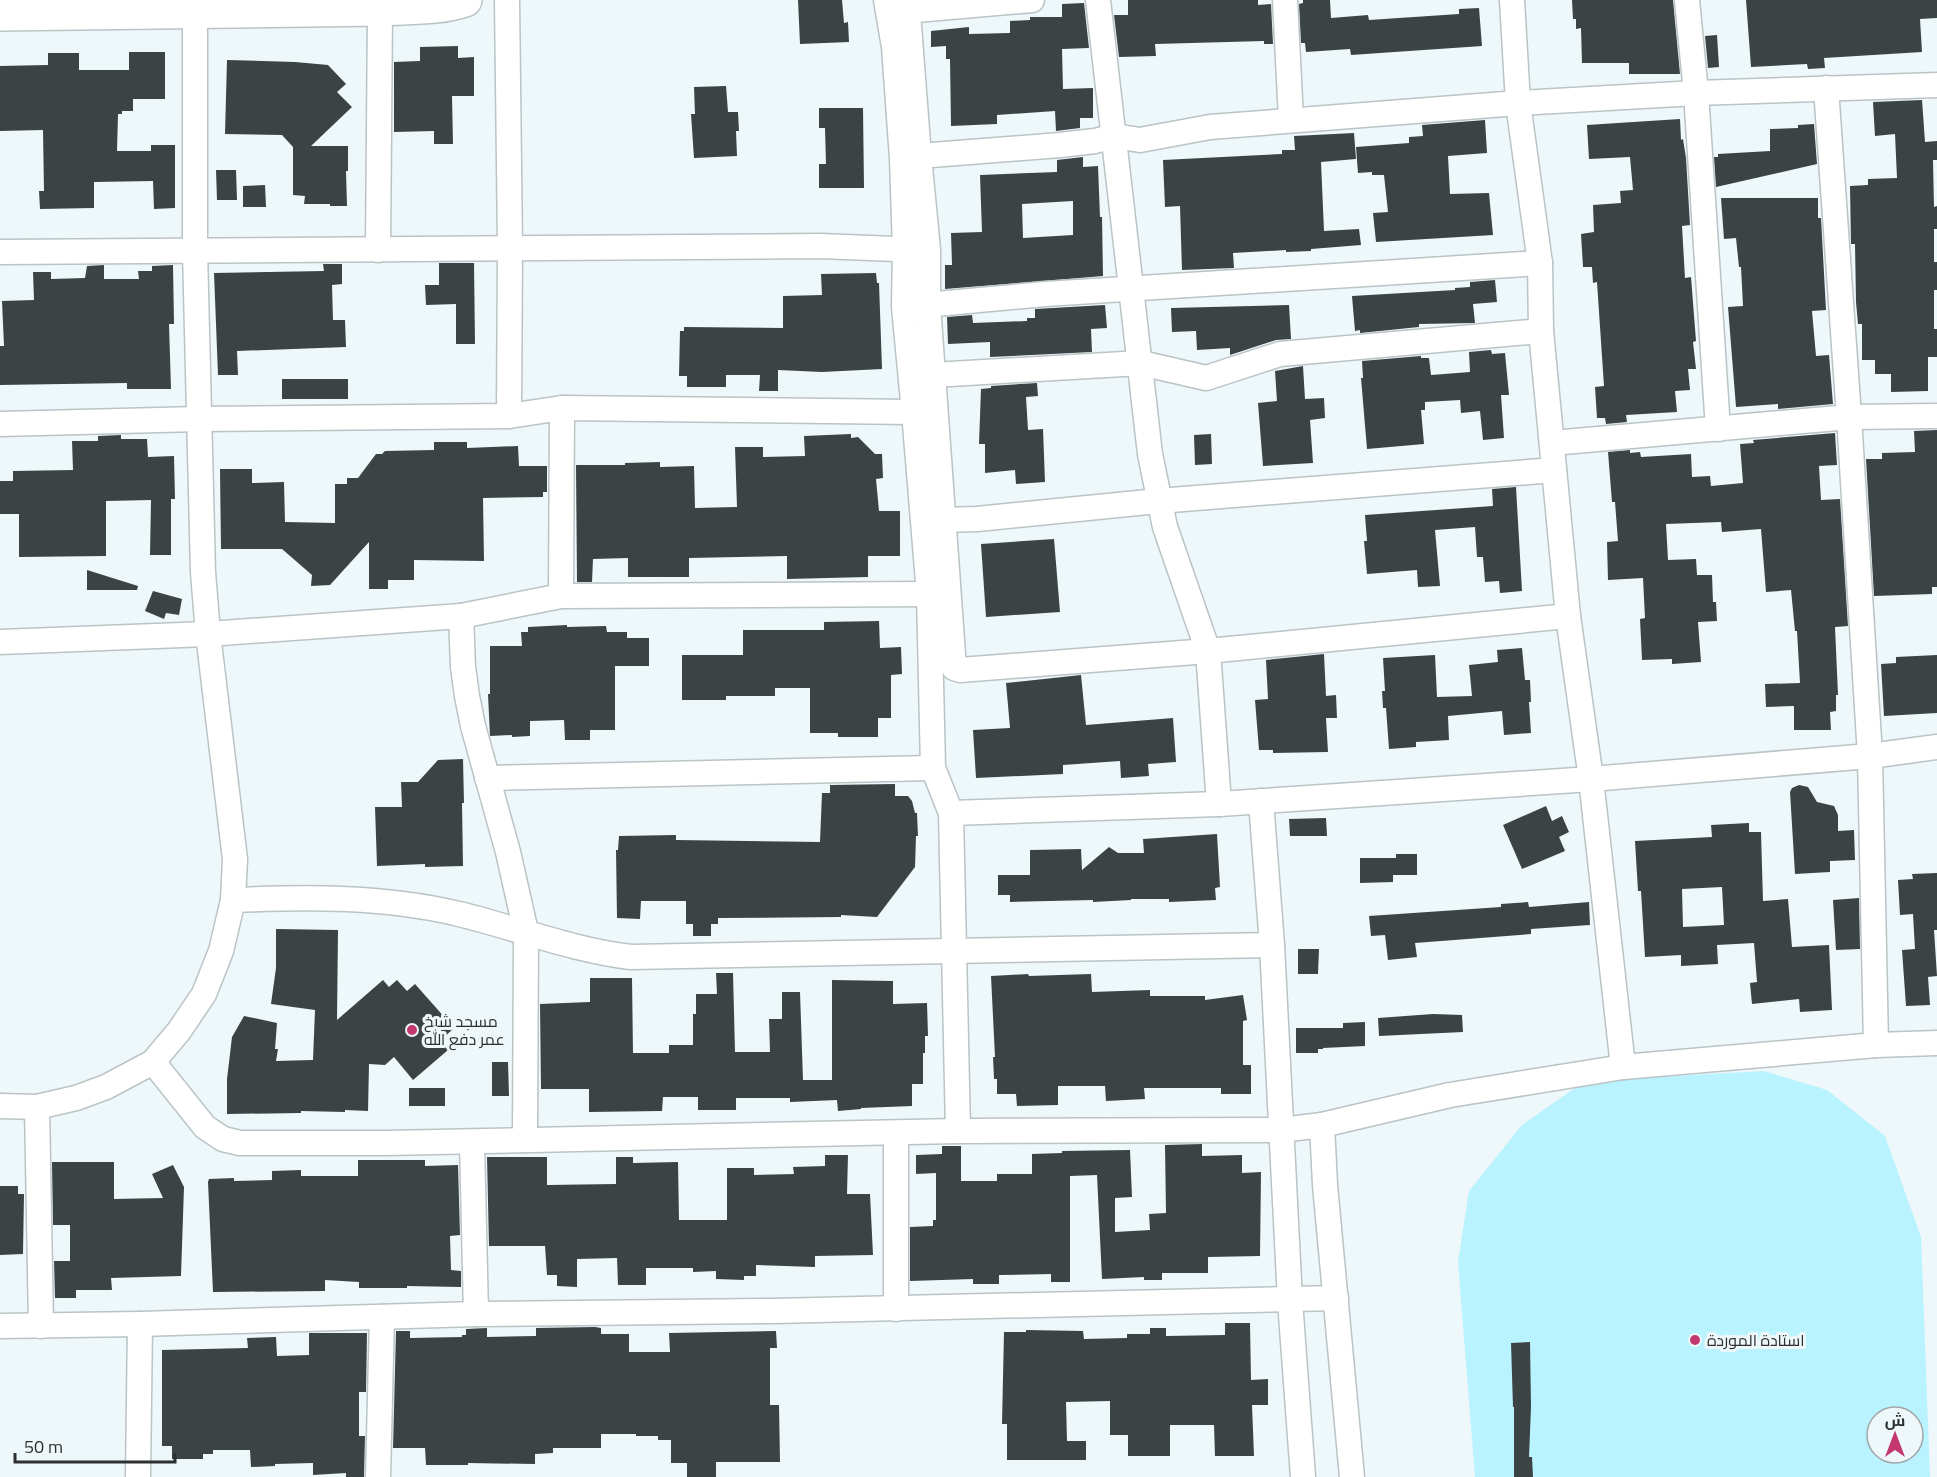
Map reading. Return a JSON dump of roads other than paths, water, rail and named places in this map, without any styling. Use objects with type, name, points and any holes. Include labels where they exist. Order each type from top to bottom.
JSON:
[{"type":"street","points":[[0,14],[380,9],[455,4],[465,0]]},
{"type":"street","points":[[507,0],[510,247],[509,416]]},
{"type":"street","points":[[897,6],[1032,0]]},
{"type":"street","points":[[1098,0],[1150,454],[1158,501],[1172,551],[1209,651],[1218,804]]},
{"type":"street","points":[[1285,0],[1291,120]]},
{"type":"street","points":[[1512,0],[1518,103],[1540,263],[1541,331],[1568,616],[1591,779],[1623,1067]]},
{"type":"street","points":[[1687,0],[1696,93],[1718,429]]},
{"type":"street","points":[[897,6],[919,156],[916,250],[904,307],[929,594],[933,768],[951,813],[958,1131]]},
{"type":"street","points":[[897,6],[894,47],[902,159],[916,250],[928,305],[954,668],[1209,651],[1568,616]]},
{"type":"street","points":[[378,250],[380,9]]},
{"type":"street","points":[[0,1106],[37,1107],[76,1098],[106,1087],[153,1062],[179,1031],[204,994],[222,951],[232,900],[235,859],[208,634],[203,572],[195,251],[195,11]]},
{"type":"street","points":[[919,156],[1060,146],[1095,141],[1114,135],[1140,140],[1210,127],[1518,103],[1696,93],[1937,85]]},
{"type":"street","points":[[1826,88],[1870,756],[1876,1045]]},
{"type":"street","points":[[0,252],[820,246],[916,250]]},
{"type":"street","points":[[904,307],[1045,294],[1540,263]]},
{"type":"street","points":[[933,375],[1141,363],[1206,378],[1280,354],[1541,331]]},
{"type":"street","points":[[561,596],[562,408]]},
{"type":"street","points":[[0,424],[199,419],[509,416],[562,408],[914,412]]},
{"type":"street","points":[[1552,443],[1849,417],[1937,416]]},
{"type":"street","points":[[942,520],[977,519],[1158,501],[1554,470]]},
{"type":"street","points":[[0,642],[208,634],[461,615],[561,596],[929,594]]},
{"type":"street","points":[[461,615],[467,696],[508,852],[526,932],[525,1140]]},
{"type":"street","points":[[951,813],[1218,804],[1591,779],[1870,756],[1937,747]]},
{"type":"street","points":[[487,778],[933,768]]},
{"type":"street","points":[[1261,801],[1272,945],[1290,1301],[1303,1477]]},
{"type":"street","points":[[232,900],[350,899],[403,903],[459,914],[599,953],[631,957],[1272,945]]},
{"type":"street","points":[[153,1062],[205,1127],[223,1139],[251,1143],[472,1142],[958,1131],[1281,1130],[1322,1125],[1450,1095],[1623,1067],[1876,1045],[1937,1042]]},
{"type":"street","points":[[37,1107],[41,1326]]},
{"type":"street","points":[[1322,1125],[1352,1477]]},
{"type":"street","points":[[896,1133],[896,1309]]},
{"type":"street","points":[[472,1142],[476,1314]]},
{"type":"street","points":[[0,1326],[476,1314],[1290,1301],[1336,1298]]},
{"type":"street","points":[[378,1477],[382,1317]]},
{"type":"street","points":[[138,1477],[140,1324]]},
{"type":"place","name":"مسجد شيخ عمر دفع الله","points":[[412,1030]]},
{"type":"place","name":"استادة الموردة","points":[[1695,1340]]}]
